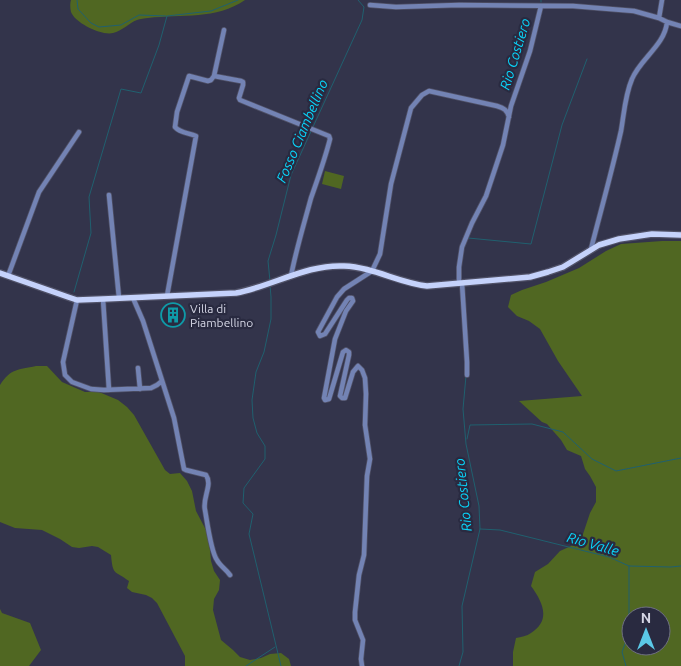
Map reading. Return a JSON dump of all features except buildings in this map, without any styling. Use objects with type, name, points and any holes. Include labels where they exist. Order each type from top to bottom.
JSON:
[{"type":"main road","points":[[0,273],[78,300],[236,293],[270,284],[308,270],[335,266],[355,267],[414,285],[427,286],[516,279],[563,267],[599,245],[652,234],[681,235]]},
{"type":"street","points":[[659,18],[662,0]]},
{"type":"street","points":[[370,5],[396,7],[459,5],[573,6],[634,11],[681,26]]},
{"type":"street","points":[[467,375],[459,267],[462,248],[488,192],[503,145],[511,106],[532,44],[541,6]]},
{"type":"street","points":[[591,250],[632,78],[661,38],[666,29],[667,22]]},
{"type":"street","points":[[167,296],[196,136],[178,130],[175,127],[177,112],[189,76],[208,81],[214,76],[224,30]]},
{"type":"street","points":[[214,76],[240,80],[243,85],[240,100],[329,136],[330,139],[290,276]]},
{"type":"street","points":[[362,666],[363,640],[354,612],[364,555],[367,476],[370,459],[365,425],[365,378],[358,366],[353,372],[345,398],[340,396],[348,355],[346,350],[343,352],[329,399],[325,400],[324,398],[335,339],[346,311],[353,301],[352,298],[347,300],[325,334],[320,336],[318,332],[337,297],[344,289],[372,271],[380,254],[391,184],[411,108],[422,95],[429,91],[497,106],[505,109],[508,117]]},
{"type":"street","points":[[8,276],[39,192],[79,132]]},
{"type":"street","points":[[109,195],[119,298]]},
{"type":"street","points":[[133,298],[143,321],[174,418],[184,469],[208,477],[204,506],[209,534],[215,559],[230,575]]},
{"type":"street","points":[[78,300],[62,362],[65,375],[72,382],[91,389],[109,390],[151,388],[162,381]]},
{"type":"street","points":[[103,300],[109,390]]},
{"type":"street","points":[[138,368],[140,389]]},
{"type":"green space","points":[[71,0],[245,0],[222,11],[198,15],[140,19],[116,32],[102,33],[83,24],[74,16],[71,12]]},
{"type":"green space","points":[[325,171],[344,176],[341,189],[322,184]]},
{"type":"green space","points":[[681,241],[681,666],[513,666],[516,638],[531,633],[537,628],[543,616],[539,598],[531,586],[535,572],[548,564],[560,551],[571,546],[583,534],[596,502],[596,487],[585,469],[581,456],[567,450],[547,424],[542,422],[519,401],[582,396],[558,361],[540,329],[529,321],[517,316],[508,307],[511,295],[579,268],[621,244]]},
{"type":"green space","points":[[36,366],[47,366],[62,382],[85,392],[99,392],[118,400],[134,415],[165,470],[170,474],[180,473],[192,491],[196,511],[209,540],[214,571],[220,580],[219,590],[214,599],[213,610],[221,640],[240,657],[250,660],[281,653],[289,659],[291,666],[185,666],[185,656],[157,603],[146,595],[132,592],[127,588],[129,581],[115,572],[111,555],[98,547],[72,547],[42,530],[15,528],[0,522],[0,385],[11,373]]},
{"type":"green space","points":[[0,609],[2,613],[30,623],[41,650],[29,666],[0,666]]},
{"type":"waterway","points":[[77,0],[78,9],[91,23],[99,27],[121,25],[139,15],[166,16]]},
{"type":"waterway","points":[[74,292],[91,233],[89,197],[121,89],[141,93],[159,45],[167,16],[211,11],[238,0]]},
{"type":"waterway","name":"Fosso Ciambellino","points":[[270,281],[268,261],[291,175],[362,20],[364,7],[358,0]]},
{"type":"waterway","points":[[468,238],[531,244],[562,125],[587,59]]},
{"type":"waterway","name":"Fosso Ciambellino","points":[[270,285],[271,319],[264,352],[256,372],[252,400],[253,418],[257,433],[265,446],[265,459],[244,488],[243,503],[253,514],[249,534],[281,666]]},
{"type":"waterway","name":"Rio Costiero","points":[[459,666],[463,652],[462,606],[480,529],[479,506],[466,444],[463,409],[466,376]]},
{"type":"waterway","points":[[467,439],[470,425],[532,424],[563,432],[592,459],[616,471],[681,458]]},
{"type":"waterway","name":"Rio Valle","points":[[480,529],[500,530],[609,557],[629,566],[681,566]]},
{"type":"waterway","name":"Rio Valle","points":[[626,666],[622,652],[629,633],[629,566]]},
{"type":"waterway","points":[[246,666],[275,647]]},
{"type":"place","name":"Villa di Piambellino","points":[[173,315]]}]
